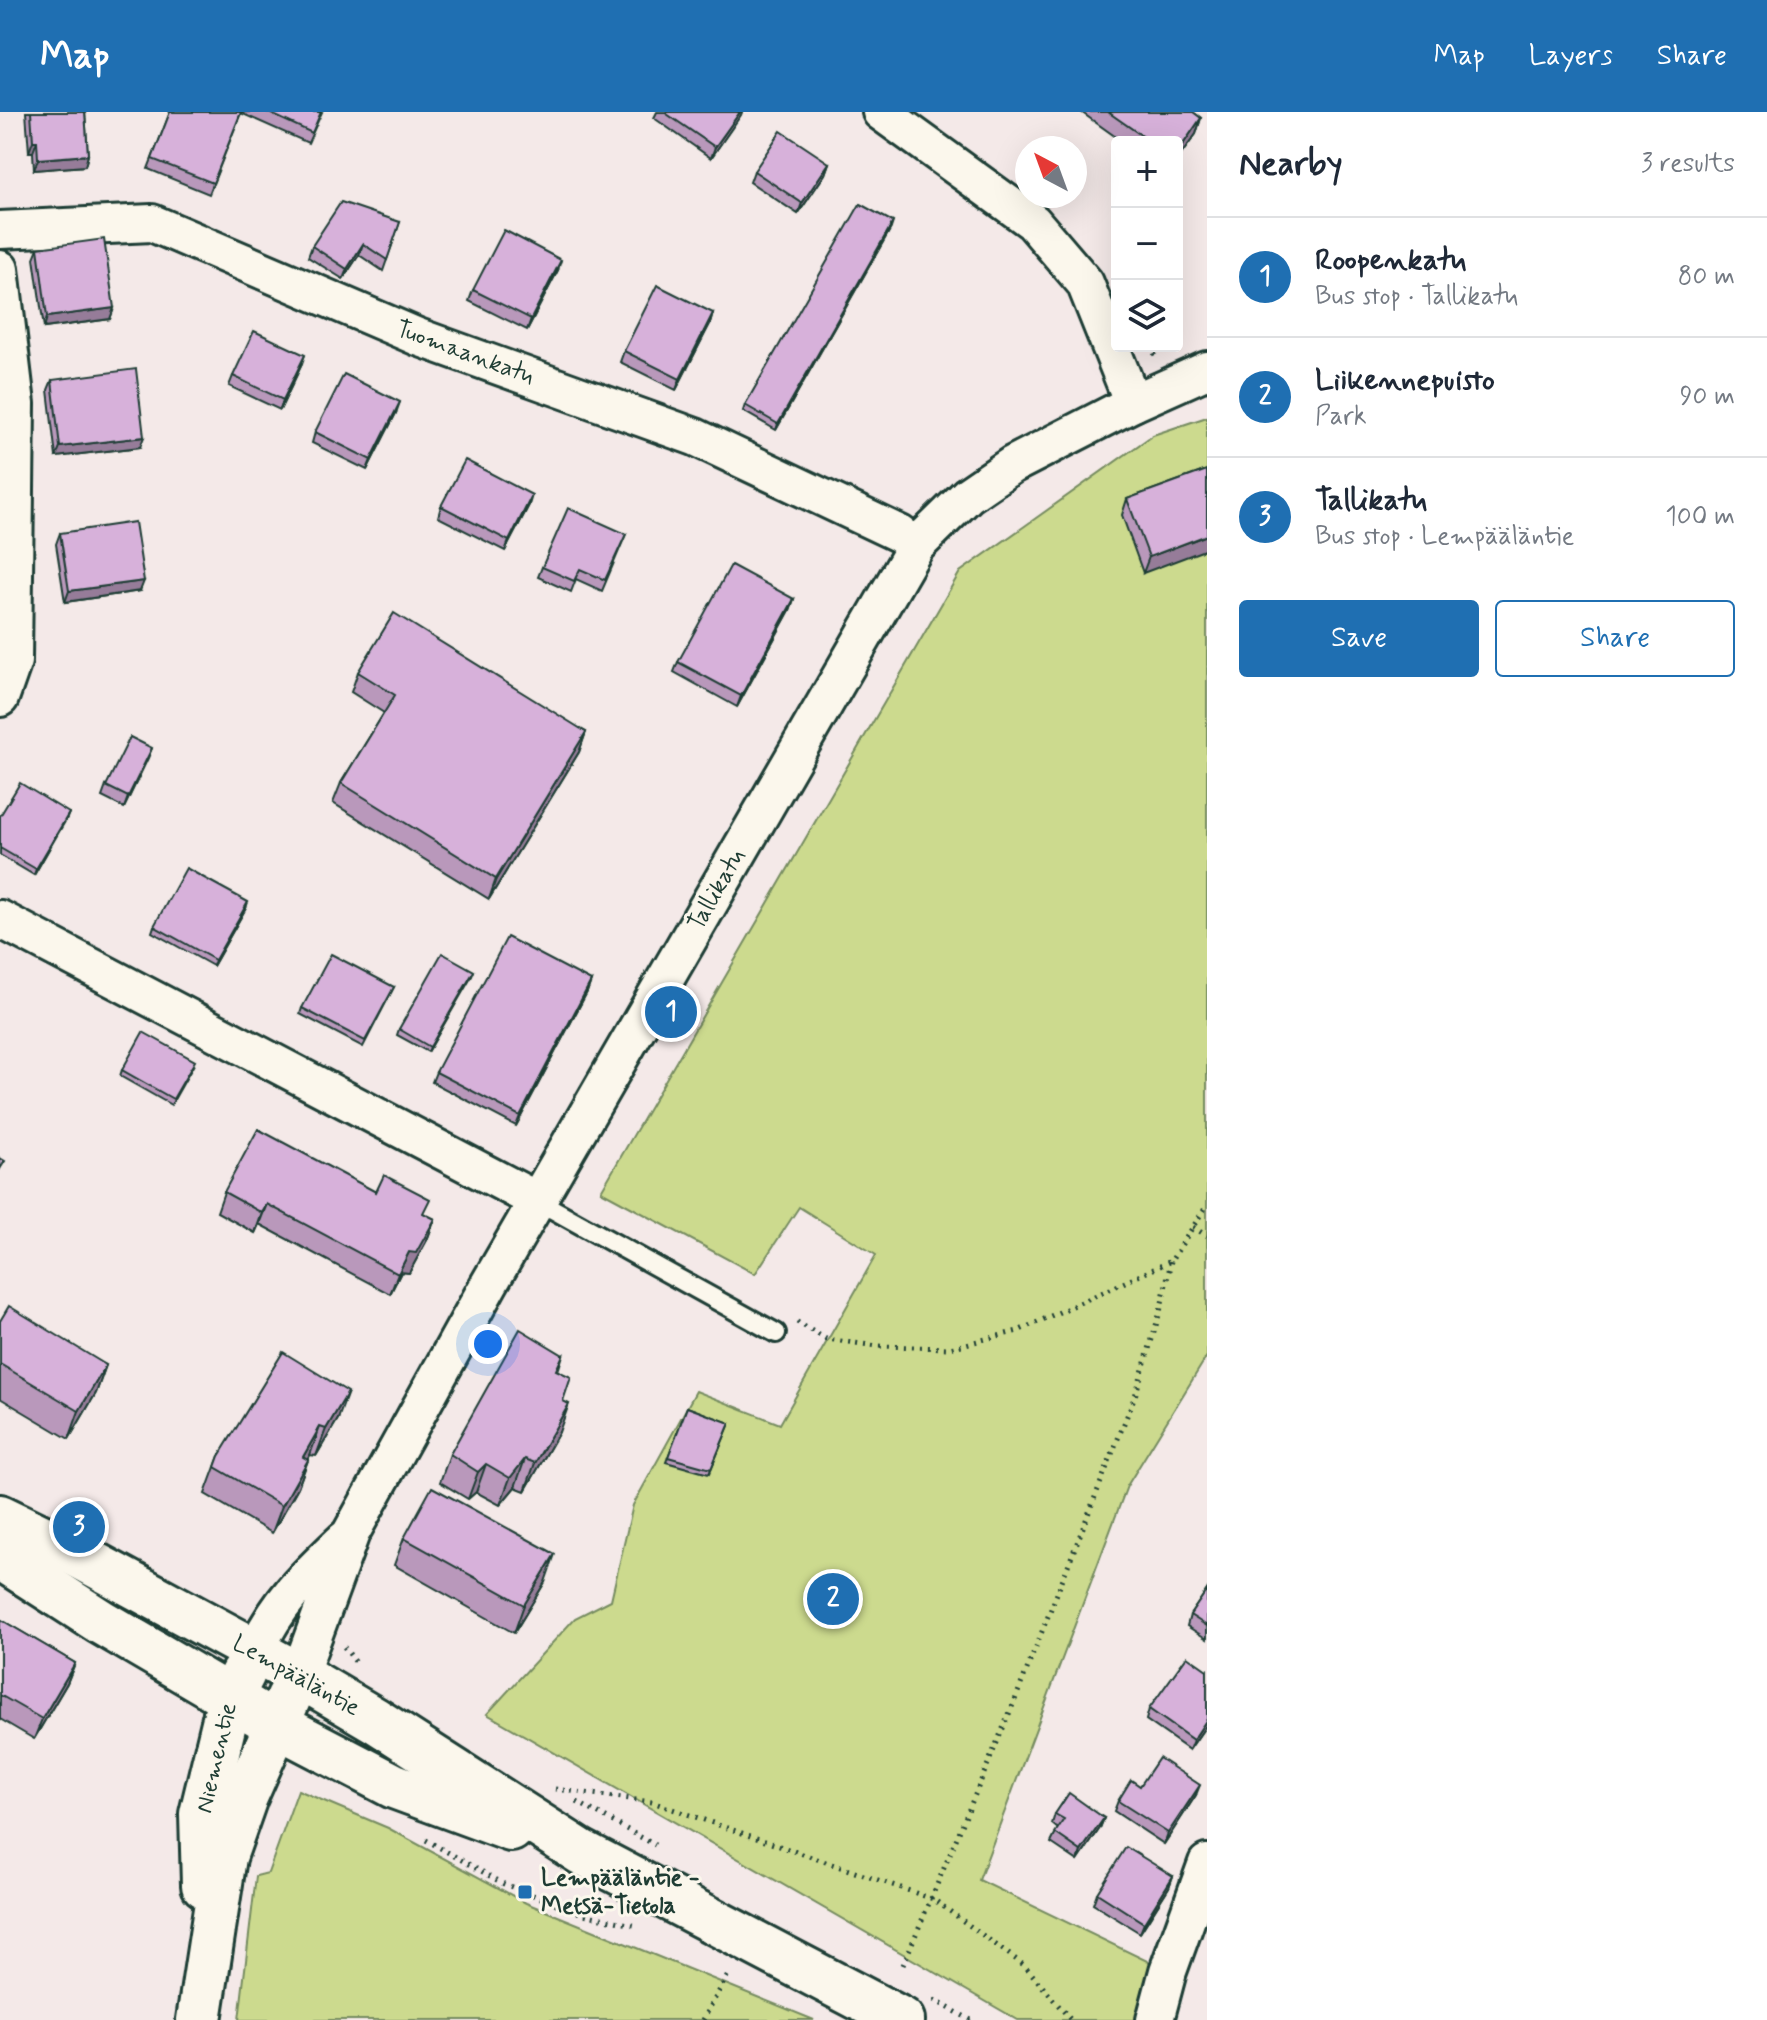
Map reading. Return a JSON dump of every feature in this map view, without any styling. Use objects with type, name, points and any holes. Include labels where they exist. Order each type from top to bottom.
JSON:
[{"type":"main road","name":"Lempääläntie","points":[[0,1517],[66,1549],[299,1675],[581,1852],[900,2019]]},
{"type":"main road","name":"Lempääläntie","points":[[0,1557],[101,1622],[230,1698],[394,1786],[581,1852]]},
{"type":"main road","name":"Niementie","points":[[206,1965],[202,1814],[230,1698],[254,1653]]},
{"type":"main road","name":"Niementie","points":[[199,2020],[224,1857],[245,1797],[299,1675]]},
{"type":"street","points":[[881,112],[1033,222],[1085,283],[1133,403]]},
{"type":"street","name":"Tuomaankatu","points":[[0,230],[152,223],[418,337],[695,437],[900,534],[916,546]]},
{"type":"street","points":[[0,269],[16,404],[13,661],[0,698]]},
{"type":"street","name":"Tallikatu","points":[[299,1675],[351,1533],[538,1201],[916,546],[968,495],[1012,465],[1133,403],[1207,370]]},
{"type":"street","points":[[0,919],[538,1201]]},
{"type":"street","name":"Tallikatu","points":[[254,1653],[269,1622],[291,1591],[351,1533]]},
{"type":"street","points":[[1155,2020],[1168,1971],[1207,1863]]},
{"type":"lane","points":[[538,1201],[776,1333]]},
{"type":"path","points":[[903,1965],[1015,1700],[1136,1393],[1160,1312],[1171,1261],[1207,1205]]},
{"type":"path","points":[[1193,1227],[1207,1236]]},
{"type":"path","points":[[786,1315],[826,1339],[877,1346],[950,1348],[1018,1331],[1171,1261]]},
{"type":"path","points":[[348,1634],[349,1650]]},
{"type":"path","points":[[554,1789],[652,1802],[933,1899],[1025,1966],[1071,2020]]},
{"type":"path","points":[[703,2020],[729,1973]]},
{"type":"green space","points":[[1207,417],[1207,1356],[1127,1486],[979,1880],[1168,1971],[1155,2020],[1018,2020],[487,1714],[575,1618],[611,1600],[633,1505],[696,1391],[780,1424],[876,1255],[799,1207],[755,1274],[601,1191],[960,572],[1153,435]]},
{"type":"green space","points":[[298,1790],[388,1828],[526,1903],[814,2020],[239,2020],[256,1876],[268,1873]]},
{"type":"building","points":[[31,112],[85,112],[88,155],[38,159]]},
{"type":"building","points":[[170,112],[241,112],[213,183],[152,159]]},
{"type":"building","points":[[267,112],[321,112],[312,133]]},
{"type":"building","points":[[664,112],[740,112],[715,147]]},
{"type":"building","points":[[1108,112],[1193,112],[1201,118],[1183,144],[1183,136],[1142,136]]},
{"type":"building","points":[[781,131],[829,163],[802,203],[754,171]]},
{"type":"building","points":[[341,202],[400,222],[387,260],[363,244],[347,269],[312,246]]},
{"type":"building","points":[[860,204],[893,222],[778,424],[745,405]]},
{"type":"building","points":[[504,230],[561,260],[531,319],[473,290]]},
{"type":"building","points":[[104,239],[114,308],[47,317],[38,248]]},
{"type":"building","points":[[657,285],[713,313],[680,379],[624,351]]},
{"type":"building","points":[[254,331],[305,355],[283,400],[233,376]]},
{"type":"building","points":[[136,369],[144,437],[60,447],[52,380]]},
{"type":"building","points":[[344,374],[400,402],[371,460],[315,432]]},
{"type":"building","points":[[465,460],[532,495],[509,541],[441,506]]},
{"type":"building","points":[[1207,470],[1207,535],[1149,557],[1127,499]]},
{"type":"building","points":[[568,508],[626,534],[605,580],[580,569],[574,581],[542,567]]},
{"type":"building","points":[[135,522],[144,581],[69,591],[60,533]]},
{"type":"building","points":[[731,565],[794,599],[741,696],[678,662]]},
{"type":"building","points":[[394,613],[586,732],[496,879],[341,783],[395,695],[358,672]]},
{"type":"building","points":[[130,737],[152,748],[128,797],[106,786]]},
{"type":"building","points":[[20,783],[69,813],[36,869],[0,848],[0,816]]},
{"type":"building","points":[[186,868],[248,902],[215,960],[154,926]]},
{"type":"building","points":[[507,937],[591,981],[520,1116],[436,1072]]},
{"type":"building","points":[[442,953],[474,971],[430,1047],[399,1029]]},
{"type":"building","points":[[331,954],[394,987],[365,1041],[302,1008]]},
{"type":"building","points":[[143,1032],[195,1061],[173,1099],[122,1070]]},
{"type":"building","points":[[258,1129],[376,1192],[384,1175],[430,1199],[423,1213],[435,1219],[416,1253],[409,1252],[398,1274],[267,1204],[262,1213],[224,1192]]},
{"type":"building","points":[[9,1306],[106,1365],[79,1411],[0,1364],[0,1321]]},
{"type":"building","points":[[520,1329],[563,1355],[556,1370],[571,1377],[563,1401],[569,1404],[535,1463],[525,1459],[510,1478],[486,1464],[478,1472],[450,1454]]},
{"type":"building","points":[[283,1352],[348,1392],[326,1429],[320,1427],[303,1457],[308,1460],[282,1506],[215,1467]]},
{"type":"building","points":[[687,1407],[730,1423],[711,1469],[668,1457]]},
{"type":"building","points":[[432,1487],[555,1554],[524,1605],[404,1538]]},
{"type":"building","points":[[1207,1590],[1207,1626],[1190,1615]]},
{"type":"building","points":[[0,1619],[75,1663],[42,1719],[0,1695]]},
{"type":"building","points":[[1187,1656],[1207,1670],[1207,1719],[1193,1740],[1149,1709]]},
{"type":"building","points":[[1159,1758],[1200,1785],[1168,1833],[1118,1801],[1131,1780],[1140,1786]]},
{"type":"building","points":[[1069,1793],[1104,1818],[1081,1851],[1055,1833],[1064,1819],[1055,1814]]},
{"type":"building","points":[[1126,1847],[1173,1876],[1144,1923],[1097,1893]]},
{"type":"place","name":"Roopenkatu","points":[[671,1012]]},
{"type":"place","name":"Tallikatu","points":[[79,1527]]},
{"type":"place","name":"Liikennepuisto","points":[[833,1599]]},
{"type":"place","name":"Lempääläntie - Metsä-Tietola","points":[[525,1892]]}]
